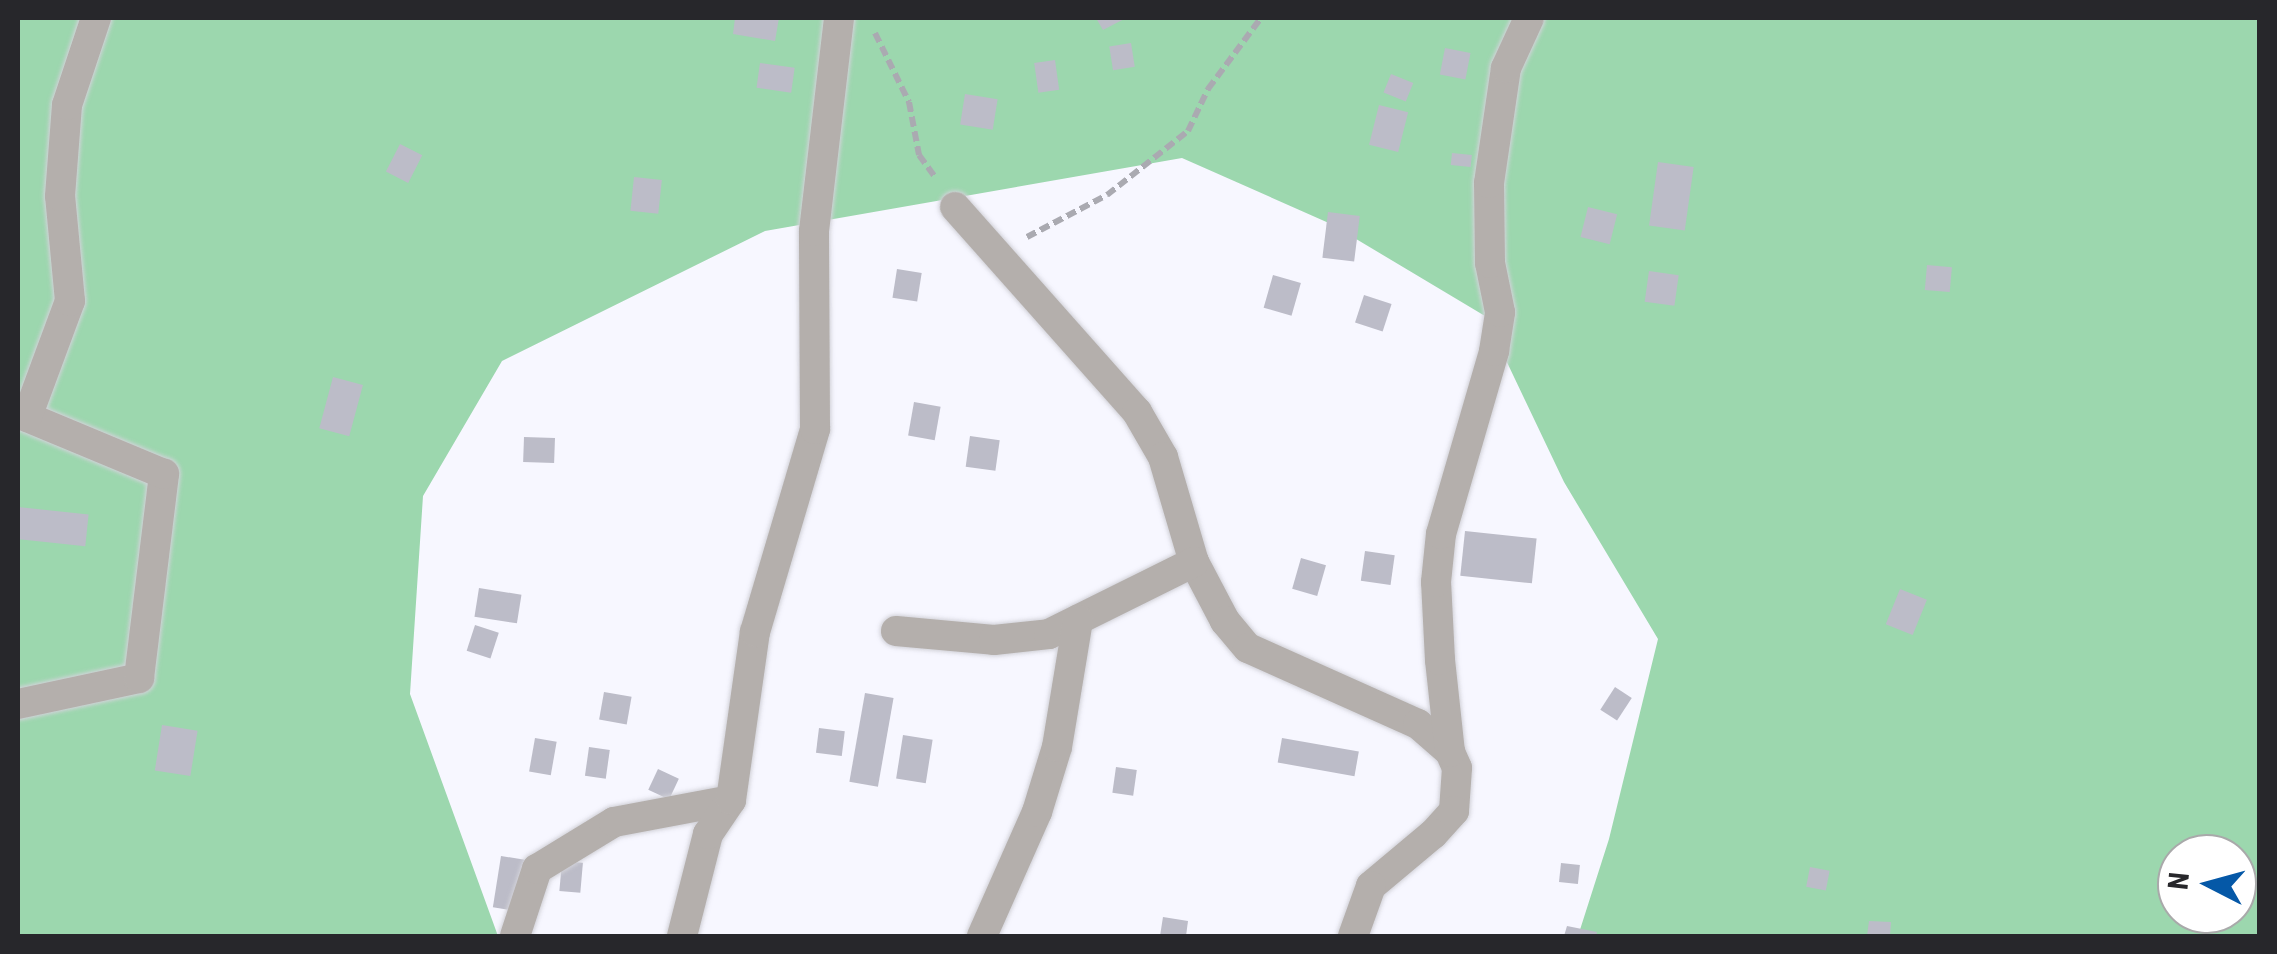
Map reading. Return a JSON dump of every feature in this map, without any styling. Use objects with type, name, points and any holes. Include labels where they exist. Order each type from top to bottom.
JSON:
[{"type":"street","points":[[18,704],[139,678],[164,474],[27,417],[70,301],[60,196],[67,105],[96,18]]},
{"type":"street","points":[[682,936],[708,834],[730,800],[755,632],[815,429],[814,230],[840,18]]},
{"type":"street","points":[[1353,936],[1371,886],[1454,812],[1457,768],[1450,752],[1437,602],[1441,534],[1494,352],[1500,312],[1490,263],[1489,183],[1506,68],[1529,18]]},
{"type":"street","points":[[955,207],[1000,253],[1063,332],[1137,412],[1163,457],[1194,562],[1225,621],[1248,648],[1418,724],[1450,752]]},
{"type":"street","points":[[896,632],[994,640],[1049,634],[1194,562]]},
{"type":"street","points":[[982,936],[1037,812],[1056,747],[1078,620]]},
{"type":"street","points":[[515,936],[537,870],[614,822],[730,800]]},
{"type":"path","points":[[1000,253],[1108,195],[1188,131],[1208,89],[1260,18]]},
{"type":"path","points":[[870,24],[909,102],[920,154],[955,207]]},
{"type":"green space","points":[[18,18],[2259,18],[2259,936],[1578,936],[1609,839],[1658,639],[1564,482],[1485,316],[1331,224],[1182,158],[765,231],[502,361],[423,496],[410,694],[498,936],[18,936]]},
{"type":"building","points":[[735,18],[779,18],[775,41],[733,34]]},
{"type":"building","points":[[1096,18],[1126,18],[1103,30]]},
{"type":"building","points":[[1131,43],[1135,67],[1113,70],[1109,46]]},
{"type":"building","points":[[1445,48],[1471,53],[1465,79],[1440,75]]},
{"type":"building","points":[[1055,60],[1059,90],[1038,93],[1034,63]]},
{"type":"building","points":[[760,63],[795,68],[791,93],[757,88]]},
{"type":"building","points":[[1391,74],[1413,83],[1406,102],[1384,93]]},
{"type":"building","points":[[965,94],[998,99],[993,130],[960,125]]},
{"type":"building","points":[[1379,105],[1408,112],[1398,152],[1369,145]]},
{"type":"building","points":[[400,144],[422,155],[408,183],[386,172]]},
{"type":"building","points":[[1452,153],[1472,155],[1471,167],[1451,165]]},
{"type":"building","points":[[1658,162],[1694,167],[1685,230],[1649,225]]},
{"type":"building","points":[[634,177],[662,180],[658,214],[630,211]]},
{"type":"building","points":[[1588,207],[1617,214],[1610,244],[1581,237]]},
{"type":"building","points":[[1328,212],[1360,216],[1354,262],[1322,258]]},
{"type":"building","points":[[1927,265],[1952,267],[1950,292],[1925,290]]},
{"type":"building","points":[[897,269],[922,273],[917,302],[892,298]]},
{"type":"building","points":[[1649,271],[1679,275],[1674,306],[1645,302]]},
{"type":"building","points":[[1273,275],[1301,283],[1292,316],[1264,308]]},
{"type":"building","points":[[1364,295],[1392,304],[1383,332],[1355,323]]},
{"type":"building","points":[[333,377],[363,385],[349,436],[319,428]]},
{"type":"building","points":[[914,402],[941,407],[935,440],[908,435]]},
{"type":"building","points":[[970,436],[1000,440],[995,471],[966,467]]},
{"type":"building","points":[[524,437],[555,438],[554,463],[523,462]]},
{"type":"building","points":[[18,507],[89,514],[85,546],[18,539]]},
{"type":"building","points":[[1465,531],[1537,539],[1532,583],[1460,576]]},
{"type":"building","points":[[1365,551],[1395,555],[1391,585],[1361,581]]},
{"type":"building","points":[[1301,558],[1326,565],[1317,596],[1292,589]]},
{"type":"building","points":[[479,588],[521,595],[517,623],[474,617]]},
{"type":"building","points":[[1900,589],[1927,600],[1913,635],[1886,624]]},
{"type":"building","points":[[475,625],[499,633],[490,658],[467,651]]},
{"type":"building","points":[[1615,687],[1632,698],[1617,721],[1600,710]]},
{"type":"building","points":[[604,692],[632,697],[627,724],[599,720]]},
{"type":"building","points":[[865,693],[894,698],[878,787],[849,782]]},
{"type":"building","points":[[162,725],[198,731],[190,776],[155,770]]},
{"type":"building","points":[[819,728],[845,731],[842,756],[816,753]]},
{"type":"building","points":[[903,735],[933,740],[926,783],[896,778]]},
{"type":"building","points":[[535,738],[557,742],[551,775],[529,771]]},
{"type":"building","points":[[1282,738],[1359,752],[1354,776],[1278,763]]},
{"type":"building","points":[[589,747],[610,750],[606,779],[585,776]]},
{"type":"building","points":[[1116,767],[1137,770],[1133,796],[1112,793]]},
{"type":"building","points":[[658,769],[679,779],[669,800],[648,790]]},
{"type":"building","points":[[501,856],[525,860],[517,911],[493,907]]},
{"type":"building","points":[[562,861],[583,863],[580,893],[559,891]]},
{"type":"building","points":[[1561,863],[1580,865],[1578,884],[1559,882]]},
{"type":"building","points":[[1810,867],[1830,871],[1826,890],[1806,887]]},
{"type":"building","points":[[1163,917],[1188,921],[1186,936],[1160,936]]},
{"type":"building","points":[[1869,921],[1891,922],[1890,936],[1867,936]]},
{"type":"building","points":[[1567,926],[1597,932],[1596,936],[1564,936]]}]
